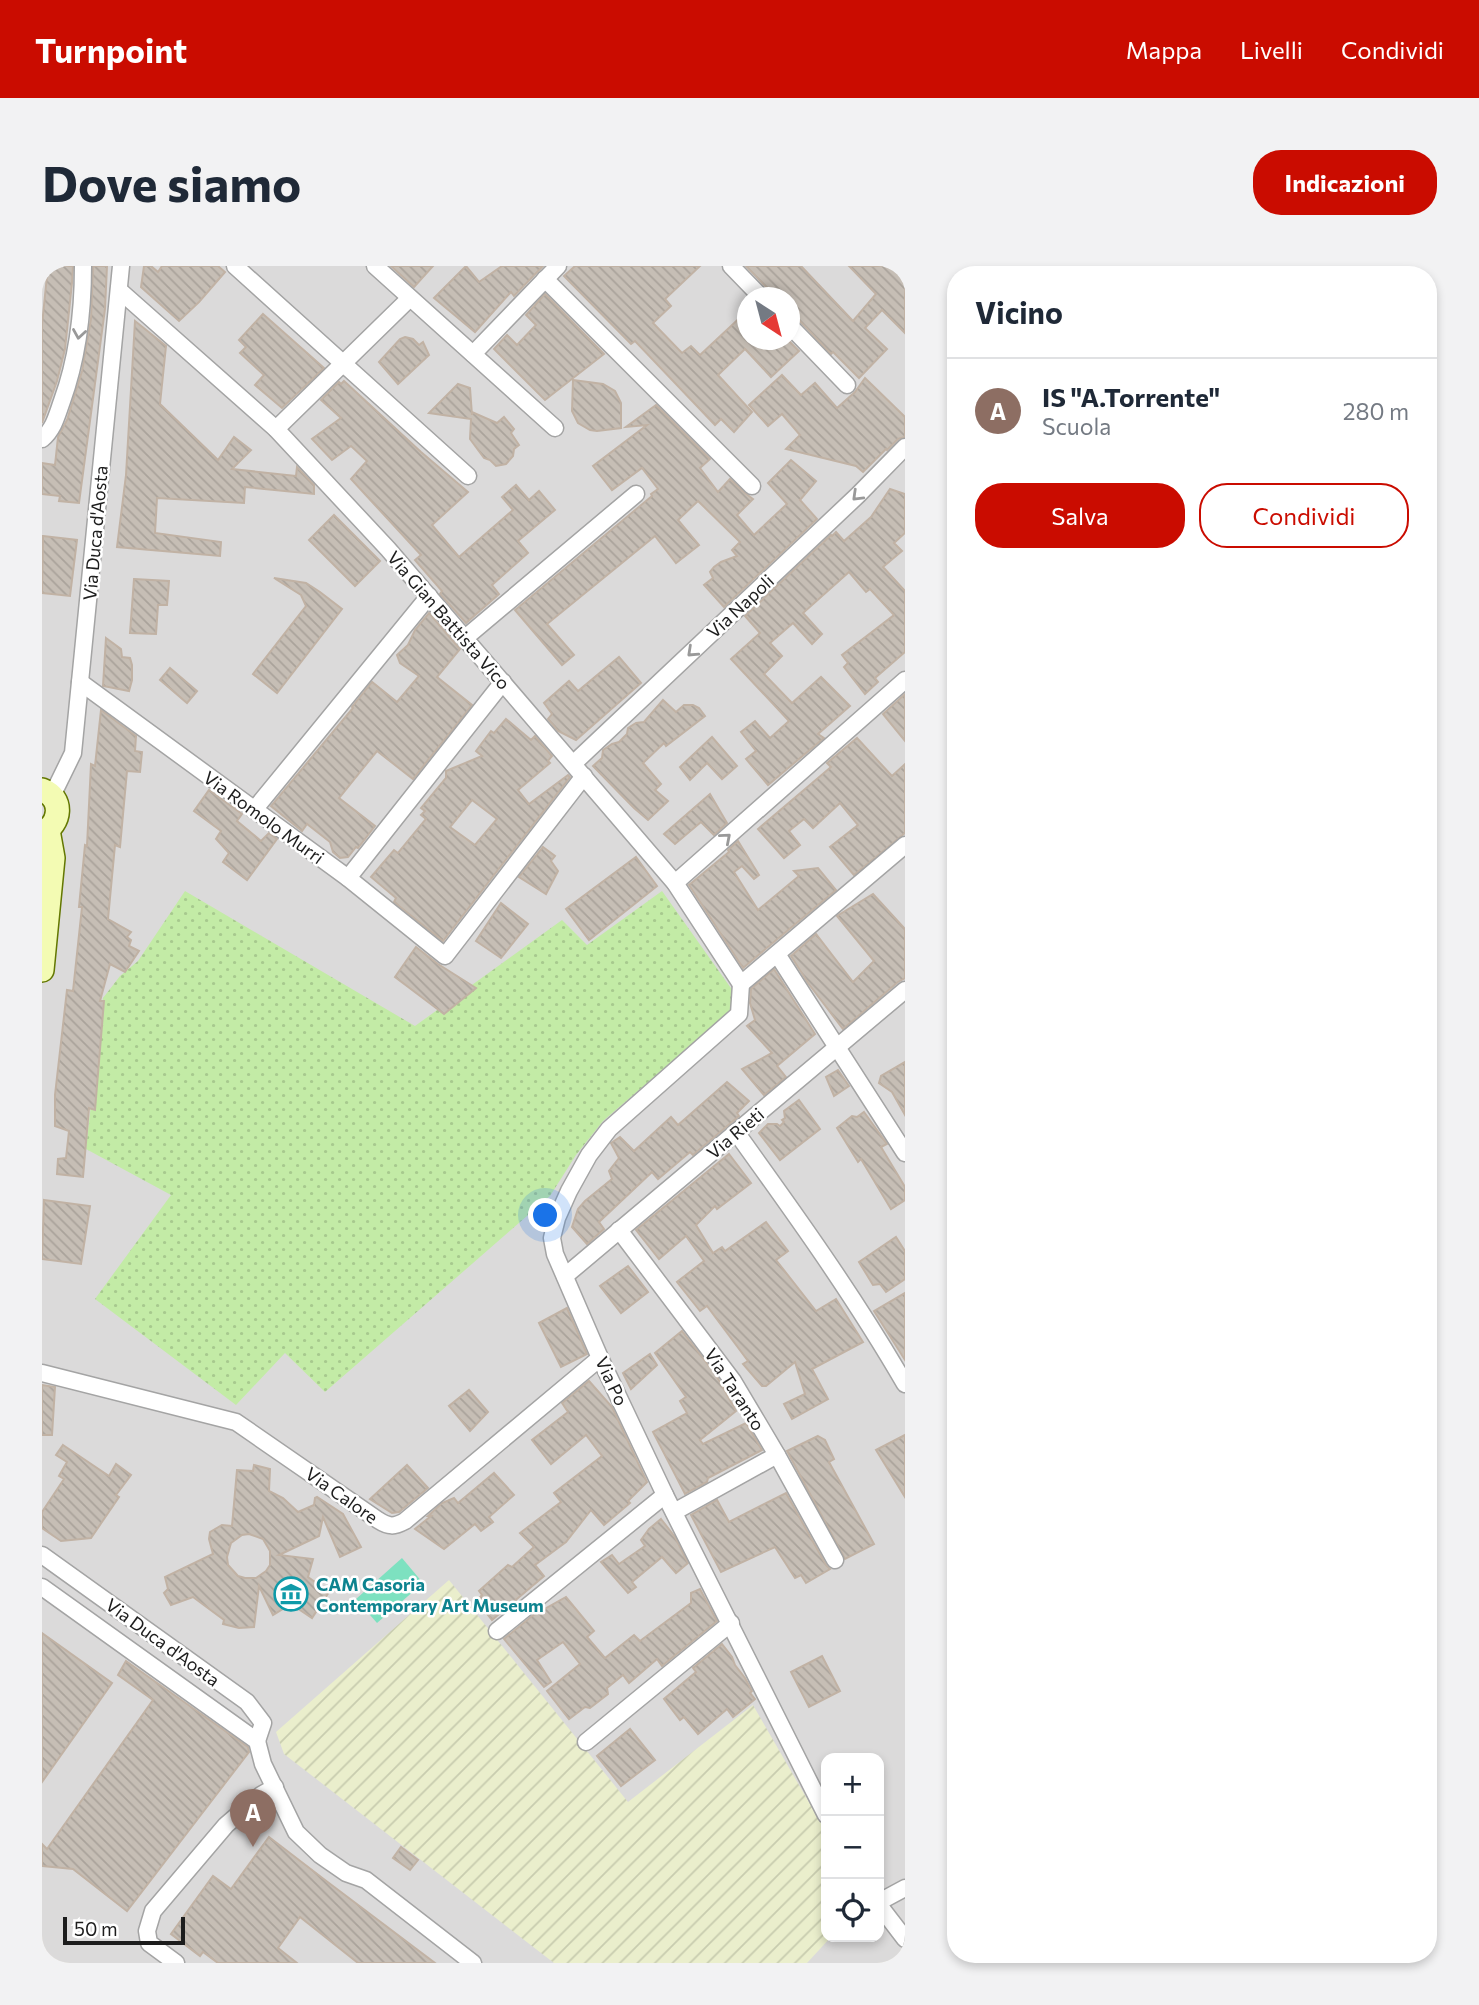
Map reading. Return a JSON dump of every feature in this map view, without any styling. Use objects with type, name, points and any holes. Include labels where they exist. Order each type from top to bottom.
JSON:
[{"type":"street","points":[[42,439],[52,428],[71,378],[83,307],[83,266]]},
{"type":"street","name":"Via Duca d'Aosta","points":[[42,970],[53,858],[45,831],[56,822],[58,810],[57,803],[47,793],[73,753],[121,266]]},
{"type":"street","points":[[235,266],[468,476]]},
{"type":"street","points":[[375,266],[555,428]]},
{"type":"street","points":[[473,354],[558,266]]},
{"type":"street","points":[[731,266],[751,287]]},
{"type":"street","points":[[545,279],[752,485]]},
{"type":"street","name":"Via Gian Battista Vico","points":[[119,290],[276,429],[388,549],[675,883],[741,984]]},
{"type":"street","points":[[276,429],[410,298]]},
{"type":"street","points":[[800,337],[847,385]]},
{"type":"street","name":"Via Napoli","points":[[573,764],[858,495],[905,447]]},
{"type":"street","points":[[465,638],[636,494]]},
{"type":"street","points":[[254,810],[429,596]]},
{"type":"street","points":[[675,883],[905,680]]},
{"type":"street","name":"Via Romolo Murri","points":[[80,682],[348,878],[445,956],[584,776]]},
{"type":"street","points":[[348,878],[503,682]]},
{"type":"street","points":[[741,984],[905,845]]},
{"type":"street","points":[[777,954],[905,1153]]},
{"type":"street","name":"Via Po","points":[[741,984],[739,1014],[610,1129],[589,1155],[569,1191],[557,1218],[552,1238],[555,1254],[600,1358],[665,1495],[821,1805]]},
{"type":"street","name":"Via Rieti","points":[[565,1276],[837,1045],[902,997]]},
{"type":"street","points":[[736,1132],[811,1236],[881,1342],[905,1384]]},
{"type":"street","name":"Via Taranto","points":[[619,1230],[733,1381],[835,1560]]},
{"type":"street","name":"Via Calore","points":[[42,1373],[236,1422],[388,1526],[397,1526],[600,1358]]},
{"type":"street","points":[[674,1513],[777,1455]]},
{"type":"street","points":[[497,1631],[665,1495]]},
{"type":"street","name":"Via Duca d'Aosta","points":[[42,1555],[247,1702],[263,1723],[257,1741],[263,1764],[296,1832],[320,1855],[346,1873],[366,1880],[472,1963]]},
{"type":"street","name":"Via Duca d'Aosta","points":[[42,1587],[257,1741]]},
{"type":"street","points":[[586,1742],[731,1623]]},
{"type":"street","points":[[176,1963],[149,1943],[147,1931],[153,1911],[226,1825],[261,1795],[275,1787]]},
{"type":"street","points":[[884,1900],[905,1888]]},
{"type":"street","points":[[884,1910],[905,1939]]},
{"type":"shaded area","points":[[42,266],[905,266],[905,1963],[42,1963]]},
{"type":"green space","points":[[185,891],[415,1026],[562,920],[587,945],[662,891],[733,991],[733,1009],[603,1121],[576,1155],[550,1196],[325,1392],[285,1353],[236,1405],[95,1299],[171,1195],[86,1149],[103,998],[120,976],[138,961]]},
{"type":"green space","points":[[402,1558],[423,1583],[377,1623],[356,1599]]},
{"type":"green space","points":[[449,1580],[628,1802],[753,1705],[821,1823],[821,1942],[826,1942],[807,1963],[554,1963],[284,1754],[276,1732]]},
{"type":"building","points":[[48,266],[73,266],[65,349],[42,423],[42,325]]},
{"type":"building","points":[[93,266],[107,266],[105,309],[79,503],[59,501],[60,496],[42,494],[42,463],[55,465],[58,437],[67,420],[82,371],[91,319]]},
{"type":"building","points":[[144,266],[151,266],[158,272],[162,266],[218,266],[225,272],[179,321],[141,287]]},
{"type":"building","points":[[391,266],[433,266],[414,287]]},
{"type":"building","points":[[466,266],[479,282],[502,266],[543,266],[514,296],[511,292],[475,332],[434,298]]},
{"type":"building","points":[[575,266],[700,266],[665,299],[671,306],[653,323],[682,353],[691,346],[700,355],[737,320],[737,350],[744,350],[718,375],[752,412],[734,432],[721,419],[715,425],[635,341],[631,344],[564,276]]},
{"type":"building","points":[[746,266],[801,266],[853,321],[876,294],[849,266],[905,266],[905,333],[882,310],[865,328],[887,349],[859,378],[833,352],[831,354],[800,321],[800,287],[766,287]]},
{"type":"building","points":[[545,294],[604,354],[545,400],[494,349],[507,335],[517,345],[536,325],[526,315]]},
{"type":"building","points":[[263,314],[324,368],[282,408],[255,385],[264,375],[240,353],[246,347],[239,340]]},
{"type":"building","points":[[135,321],[166,346],[160,404],[218,460],[234,437],[251,450],[232,469],[296,476],[297,467],[314,485],[314,494],[245,487],[244,503],[157,498],[155,533],[221,542],[220,556],[117,547],[126,475]]},
{"type":"building","points":[[405,337],[413,339],[419,345],[423,342],[429,355],[398,384],[379,362]]},
{"type":"building","points":[[746,350],[799,351],[771,377]]},
{"type":"building","points":[[782,375],[801,395],[815,383],[837,408],[855,392],[865,378],[905,417],[905,437],[886,449],[863,472],[856,466],[786,449],[800,435],[782,414],[768,426],[749,405]]},
{"type":"building","points":[[573,380],[603,384],[615,391],[621,403],[621,428],[597,431],[578,423],[572,411]]},
{"type":"building","points":[[344,381],[468,492],[432,525],[459,557],[513,510],[502,497],[516,485],[529,500],[539,491],[555,510],[518,541],[528,553],[492,585],[499,594],[466,623],[415,560],[421,555],[351,479],[367,461],[351,446],[332,460],[312,439],[341,418],[321,400],[339,382],[341,384]]},
{"type":"building","points":[[458,384],[470,388],[472,415],[472,412],[497,423],[504,417],[514,429],[511,433],[519,445],[506,464],[496,466],[484,458],[470,439],[471,419],[429,413]]},
{"type":"building","points":[[656,405],[710,459],[700,468],[718,492],[730,479],[753,499],[737,515],[754,535],[787,504],[768,483],[791,460],[816,481],[800,500],[817,519],[724,607],[704,585],[713,578],[710,572],[714,567],[737,556],[732,550],[740,542],[698,501],[678,520],[699,545],[676,563],[655,536],[547,624],[574,655],[562,665],[515,610],[658,489],[642,468],[612,490],[593,466],[647,425],[626,427]]},
{"type":"building","points":[[890,489],[905,494],[905,533],[894,543],[902,551],[883,567],[905,591],[905,652],[875,678],[878,682],[865,694],[844,667],[848,663],[842,655],[894,615],[870,589],[866,592],[849,572],[803,613],[822,634],[812,644],[793,623],[770,643],[782,656],[764,674],[792,703],[821,677],[850,706],[818,734],[824,738],[768,785],[746,759],[756,751],[741,732],[755,721],[770,738],[789,721],[731,659],[760,633],[745,616],[831,535],[836,532],[844,541],[871,517]]},
{"type":"building","points":[[334,515],[380,561],[355,586],[309,540]]},
{"type":"building","points":[[43,536],[77,540],[70,596],[42,593]]},
{"type":"building","points":[[274,578],[306,583],[342,609],[277,693],[253,674],[306,606],[301,595]]},
{"type":"building","points":[[134,579],[169,581],[167,605],[158,605],[156,634],[130,633]]},
{"type":"building","points":[[429,613],[460,649],[437,677],[472,705],[413,779],[377,751],[339,798],[375,826],[358,848],[348,857],[340,858],[333,852],[330,842],[307,824],[302,831],[271,806],[372,682],[397,702],[419,676],[400,663],[397,655],[408,645],[415,630]]},
{"type":"building","points":[[106,638],[121,649],[122,657],[130,658],[132,680],[129,691],[103,686]]},
{"type":"building","points":[[619,657],[641,683],[576,740],[558,731],[548,719],[552,714],[544,703],[569,681],[578,691]]},
{"type":"building","points":[[170,668],[197,691],[187,703],[160,680]]},
{"type":"building","points":[[905,694],[905,741],[883,714]]},
{"type":"building","points":[[663,700],[676,712],[684,705],[693,705],[705,716],[666,746],[664,743],[643,763],[661,784],[655,790],[668,801],[648,820],[593,766],[602,758],[603,750],[619,742],[627,734],[628,728],[644,722]]},
{"type":"building","points":[[101,710],[136,736],[135,751],[142,752],[140,772],[127,771],[120,847],[115,845],[108,919],[131,932],[127,937],[131,940],[129,946],[139,951],[125,972],[110,964],[100,1001],[104,1001],[95,1110],[89,1108],[83,1177],[57,1174],[58,1159],[66,1158],[69,1131],[55,1126],[55,1095],[67,990],[73,991],[85,845],[87,846],[91,764],[95,766]]},
{"type":"building","points":[[506,719],[531,740],[535,736],[552,756],[548,761],[550,763],[518,790],[529,804],[568,775],[570,777],[443,941],[394,902],[396,898],[371,877],[394,850],[398,853],[426,819],[421,815],[425,811],[421,808],[446,778],[446,771],[482,756],[476,751],[491,731],[494,733]],"holes":[[[472,800],[497,819],[475,845],[450,827]]]},
{"type":"building","points":[[712,737],[737,766],[722,779],[707,763],[690,780],[680,767]]},
{"type":"building","points":[[857,738],[892,776],[905,764],[905,833],[854,875],[830,847],[858,825],[840,803],[813,828],[804,819],[789,831],[800,845],[784,858],[758,829],[831,767],[827,763]]},
{"type":"building","points":[[209,790],[242,814],[237,821],[261,841],[269,833],[277,839],[247,880],[223,862],[229,853],[216,839],[221,831],[194,811]]},
{"type":"building","points":[[710,794],[727,823],[714,835],[701,822],[675,844],[664,834]]},
{"type":"building","points":[[738,841],[759,875],[754,879],[742,866],[734,872],[758,910],[799,876],[794,871],[818,868],[836,890],[743,968],[689,885],[729,852]]},
{"type":"building","points":[[543,847],[555,856],[551,861],[558,871],[546,894],[519,877]]},
{"type":"building","points":[[636,857],[657,886],[589,940],[566,909]]},
{"type":"building","points":[[873,894],[905,929],[905,978],[843,1029],[791,956],[816,934],[853,982],[874,961],[837,916]]},
{"type":"building","points":[[501,903],[528,924],[501,958],[476,941]]},
{"type":"building","points":[[416,947],[476,988],[444,1014],[395,977]]},
{"type":"building","points":[[774,969],[815,1034],[777,1066],[786,1077],[764,1095],[742,1069],[772,1053],[747,1026],[755,1020],[750,1003],[751,989]]},
{"type":"building","points":[[905,1062],[905,1115],[892,1092],[879,1083],[881,1076]]},
{"type":"building","points":[[838,1070],[849,1086],[834,1096],[826,1077]]},
{"type":"building","points":[[727,1082],[749,1101],[737,1113],[739,1116],[693,1155],[690,1152],[658,1179],[652,1172],[599,1222],[604,1229],[587,1244],[572,1227],[578,1209],[612,1179],[609,1171],[619,1158],[611,1143],[620,1137],[634,1151],[671,1117],[678,1125]]},
{"type":"building","points":[[799,1100],[820,1129],[780,1160],[759,1133],[768,1124],[780,1126],[784,1122],[784,1111]]},
{"type":"building","points":[[864,1112],[887,1144],[881,1147],[905,1187],[905,1200],[891,1209],[861,1159],[858,1162],[837,1128],[852,1116],[857,1117]]},
{"type":"building","points":[[729,1154],[751,1183],[717,1209],[715,1206],[696,1225],[713,1253],[722,1247],[725,1251],[766,1222],[788,1251],[776,1260],[816,1311],[836,1299],[863,1342],[812,1369],[828,1399],[792,1419],[784,1404],[805,1394],[795,1362],[766,1386],[762,1386],[743,1364],[748,1361],[707,1306],[700,1311],[677,1282],[704,1261],[686,1236],[659,1259],[636,1230]]},
{"type":"building","points":[[44,1200],[90,1206],[81,1264],[42,1259]]},
{"type":"building","points":[[896,1237],[905,1251],[905,1279],[886,1292],[880,1284],[873,1285],[859,1262]]},
{"type":"building","points":[[628,1266],[648,1292],[621,1313],[600,1286]]},
{"type":"building","points":[[905,1293],[905,1360],[874,1311]]},
{"type":"building","points":[[567,1308],[587,1354],[561,1367],[539,1323]]},
{"type":"building","points":[[682,1331],[716,1375],[736,1411],[700,1440],[703,1444],[746,1423],[762,1450],[708,1478],[707,1482],[685,1494],[653,1432],[687,1413],[680,1401],[686,1397],[655,1353]]},
{"type":"building","points":[[650,1354],[657,1365],[631,1389],[623,1373]]},
{"type":"building","points":[[589,1381],[612,1407],[647,1482],[628,1501],[630,1503],[604,1525],[591,1510],[566,1542],[535,1565],[544,1576],[492,1620],[477,1601],[482,1595],[479,1591],[508,1565],[512,1567],[534,1547],[520,1533],[561,1502],[554,1493],[602,1456],[586,1435],[551,1464],[532,1440],[568,1412],[562,1403]]},
{"type":"building","points":[[42,1385],[55,1387],[52,1435],[42,1435]]},
{"type":"building","points":[[469,1390],[488,1412],[470,1431],[449,1406]]},
{"type":"building","points":[[905,1435],[905,1497],[876,1450]]},
{"type":"building","points":[[818,1436],[825,1440],[834,1459],[829,1462],[874,1544],[845,1559],[787,1451]]},
{"type":"building","points":[[63,1445],[109,1476],[116,1464],[131,1475],[91,1538],[61,1541],[42,1528],[42,1512],[64,1479],[59,1476],[67,1462],[56,1455]]},
{"type":"building","points":[[254,1465],[270,1469],[269,1491],[283,1498],[298,1512],[314,1505],[317,1497],[343,1514],[361,1547],[340,1557],[323,1517],[319,1536],[279,1555],[313,1559],[308,1577],[329,1592],[312,1618],[291,1604],[273,1615],[259,1586],[254,1627],[239,1628],[223,1624],[224,1620],[193,1597],[171,1605],[164,1593],[168,1589],[165,1577],[213,1554],[210,1532],[222,1525],[232,1526],[237,1470],[253,1471]],"holes":[[[249,1534],[263,1539],[270,1551],[270,1565],[266,1571],[256,1578],[238,1576],[228,1565],[231,1543],[242,1535]]]},
{"type":"building","points":[[407,1465],[428,1488],[399,1512],[392,1513],[370,1499]]},
{"type":"building","points":[[494,1473],[514,1495],[489,1517],[493,1522],[481,1531],[475,1524],[444,1549],[415,1529],[442,1503],[454,1498],[458,1503]]},
{"type":"building","points":[[786,1493],[830,1569],[806,1583],[801,1575],[795,1578],[775,1547],[721,1572],[691,1515],[717,1500],[729,1522]]},
{"type":"building","points":[[661,1519],[675,1537],[688,1563],[676,1573],[662,1557],[632,1582],[636,1587],[628,1593],[601,1562],[612,1555],[619,1564],[645,1546],[641,1540]]},
{"type":"building","points":[[700,1589],[717,1621],[662,1666],[657,1659],[629,1683],[623,1675],[607,1688],[608,1694],[569,1719],[547,1691],[580,1664],[563,1642],[537,1660],[551,1682],[544,1687],[504,1639],[532,1616],[566,1597],[594,1631],[587,1637],[605,1658],[634,1635],[640,1641],[691,1603],[691,1593]]},
{"type":"building","points":[[42,1633],[112,1683],[42,1782]]},
{"type":"building","points":[[722,1644],[745,1678],[755,1699],[733,1717],[727,1709],[698,1734],[684,1717],[680,1720],[664,1699],[696,1672],[693,1668]]},
{"type":"building","points":[[822,1656],[840,1691],[809,1707],[791,1672]]},
{"type":"building","points":[[126,1661],[248,1747],[249,1752],[127,1911],[73,1869],[42,1866],[42,1844],[47,1849],[153,1700],[118,1675]]},
{"type":"building","points":[[630,1729],[655,1760],[621,1786],[597,1756]]},
{"type":"building","points":[[269,1837],[435,1963],[358,1963],[300,1917],[278,1948],[297,1963],[218,1963],[203,1952],[200,1956],[171,1934],[213,1876],[231,1889]]},
{"type":"building","points":[[401,1847],[418,1860],[410,1870],[393,1858]]},
{"type":"place","name":"CAM Casoria Contemporary Art Museum","points":[[291,1594]]},
{"type":"place","name":"IS \"A.Torrente\"","points":[[253,1847]]}]
